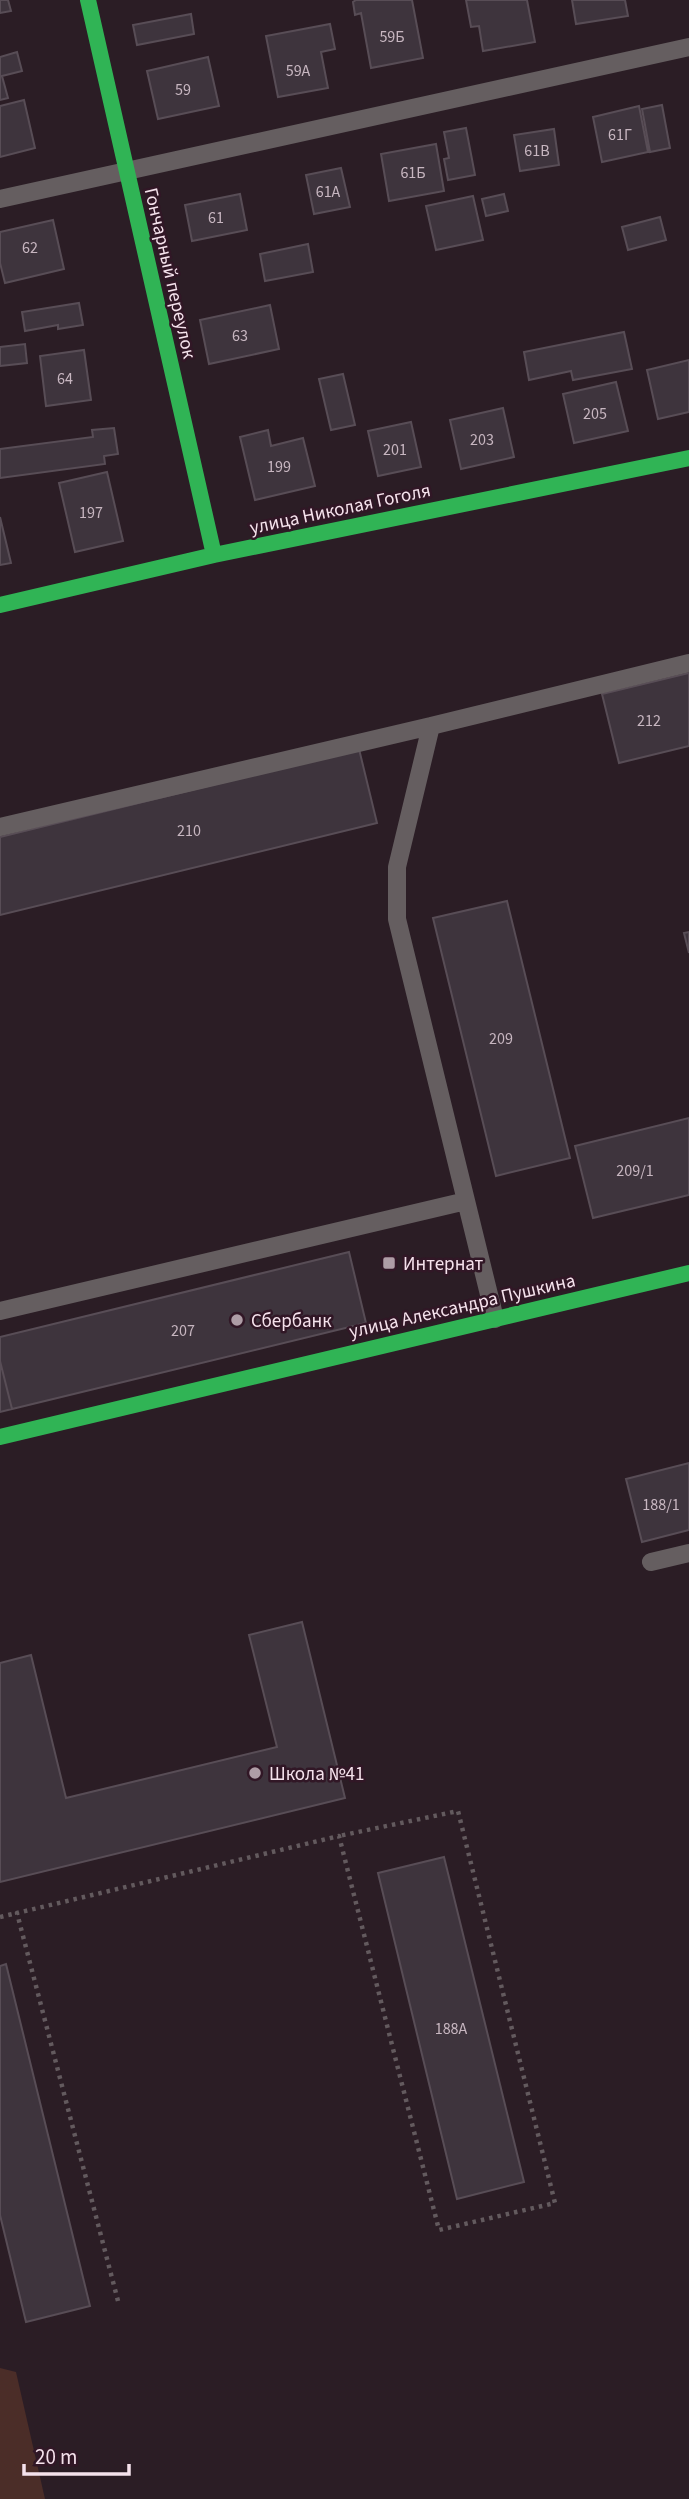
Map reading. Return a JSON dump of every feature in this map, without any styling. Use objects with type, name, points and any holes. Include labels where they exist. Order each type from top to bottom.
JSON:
[{"type":"street","name":"Гончарный переулок","points":[[88,0],[214,555]]},
{"type":"street","name":"улица Николая Гоголя","points":[[0,605],[214,555],[689,458]]},
{"type":"street","name":"улица Александра Пушкина","points":[[0,1437],[689,1273]]},
{"type":"lane","points":[[0,199],[689,47]]},
{"type":"lane","points":[[0,827],[689,663]]},
{"type":"lane","points":[[431,726],[397,867],[397,919],[495,1319]]},
{"type":"lane","points":[[0,1311],[466,1202]]},
{"type":"lane","points":[[651,1562],[689,1553]]},
{"type":"path","points":[[0,1917],[339,1836],[458,1811],[555,2203],[439,2230],[339,1836]]},
{"type":"path","points":[[17,1913],[118,2301]]},
{"type":"shaded area","points":[[0,2368],[16,2372],[45,2499],[0,2499]]},
{"type":"building","points":[[0,0],[8,0],[11,11],[0,13]]},
{"type":"building","points":[[412,0],[423,58],[371,68],[361,13],[355,15],[353,2]]},
{"type":"building","points":[[466,0],[527,0],[535,42],[483,51],[479,26],[471,27]]},
{"type":"building","points":[[572,0],[625,0],[628,16],[576,24]]},
{"type":"building","points":[[191,14],[194,34],[137,45],[133,25]]},
{"type":"building","points":[[330,24],[335,49],[321,52],[328,88],[278,97],[266,36]]},
{"type":"building","points":[[17,52],[22,71],[2,76],[8,98],[0,100],[0,57]]},
{"type":"building","points":[[208,57],[219,106],[158,119],[147,71]]},
{"type":"building","points":[[24,100],[35,148],[0,157],[0,106]]},
{"type":"building","points":[[662,105],[670,148],[650,152],[642,109]]},
{"type":"building","points":[[639,106],[648,152],[602,162],[593,117]]},
{"type":"building","points":[[466,128],[475,175],[448,180],[444,159],[449,158],[444,132]]},
{"type":"building","points":[[554,129],[559,165],[520,171],[514,135]]},
{"type":"building","points":[[436,144],[444,191],[389,201],[381,154]]},
{"type":"building","points":[[341,168],[350,207],[314,214],[306,175]]},
{"type":"building","points":[[240,194],[247,230],[192,241],[185,205]]},
{"type":"building","points":[[504,194],[508,211],[486,216],[482,199]]},
{"type":"building","points":[[473,196],[483,240],[436,250],[426,206]]},
{"type":"building","points":[[660,217],[666,240],[628,250],[622,227]]},
{"type":"building","points":[[53,220],[64,269],[5,283],[0,263],[0,232]]},
{"type":"building","points":[[308,244],[313,272],[265,281],[260,254]]},
{"type":"building","points":[[79,303],[83,325],[58,329],[58,325],[25,331],[22,312]]},
{"type":"building","points":[[270,305],[279,349],[209,364],[200,320]]},
{"type":"building","points":[[624,332],[632,369],[573,380],[571,371],[529,380],[524,352]]},
{"type":"building","points":[[25,344],[27,363],[0,366],[0,347]]},
{"type":"building","points":[[84,350],[91,400],[46,406],[40,356]]},
{"type":"building","points":[[689,360],[689,412],[658,419],[647,370]]},
{"type":"building","points":[[343,374],[355,425],[331,430],[319,379]]},
{"type":"building","points":[[616,382],[628,431],[574,443],[563,394]]},
{"type":"building","points":[[503,408],[514,457],[461,469],[450,420]]},
{"type":"building","points":[[411,422],[421,467],[378,476],[368,431]]},
{"type":"building","points":[[114,428],[118,454],[104,456],[105,464],[0,478],[0,449],[93,437],[92,430]]},
{"type":"building","points":[[268,430],[271,446],[303,438],[315,486],[255,500],[240,437]]},
{"type":"building","points":[[107,472],[123,541],[75,552],[59,483]]},
{"type":"building","points":[[0,517],[11,563],[0,565]]},
{"type":"building","points":[[689,673],[689,746],[619,763],[602,694]]},
{"type":"building","points":[[359,749],[377,823],[0,915],[0,837]]},
{"type":"building","points":[[507,901],[570,1158],[496,1176],[433,918]]},
{"type":"building","points":[[689,932],[689,953],[684,933]]},
{"type":"building","points":[[689,1118],[689,1195],[593,1218],[575,1146]]},
{"type":"building","points":[[349,1252],[366,1323],[12,1409],[0,1361],[0,1337]]},
{"type":"building","points":[[0,1361],[12,1409],[0,1412]]},
{"type":"building","points":[[689,1463],[689,1530],[642,1542],[626,1479]]},
{"type":"building","name":"Школа №41","points":[[302,1622],[345,1798],[0,1882],[0,1663],[31,1655],[66,1798],[277,1747],[249,1635]]},
{"type":"building","points":[[444,1857],[524,2182],[457,2199],[378,1873]]},
{"type":"building","points":[[6,1964],[90,2306],[26,2322],[0,2215],[0,1966]]},
{"type":"traffic: fast","points":[[88,0],[214,555]]},
{"type":"traffic: fast","points":[[0,605],[214,555],[689,458]]},
{"type":"traffic: fast","points":[[0,1437],[689,1273]]},
{"type":"place","name":"Интернат","points":[[389,1263]]},
{"type":"place","name":"Сбербанк","points":[[237,1320]]},
{"type":"place","name":"Школа №41","points":[[255,1773]]}]
